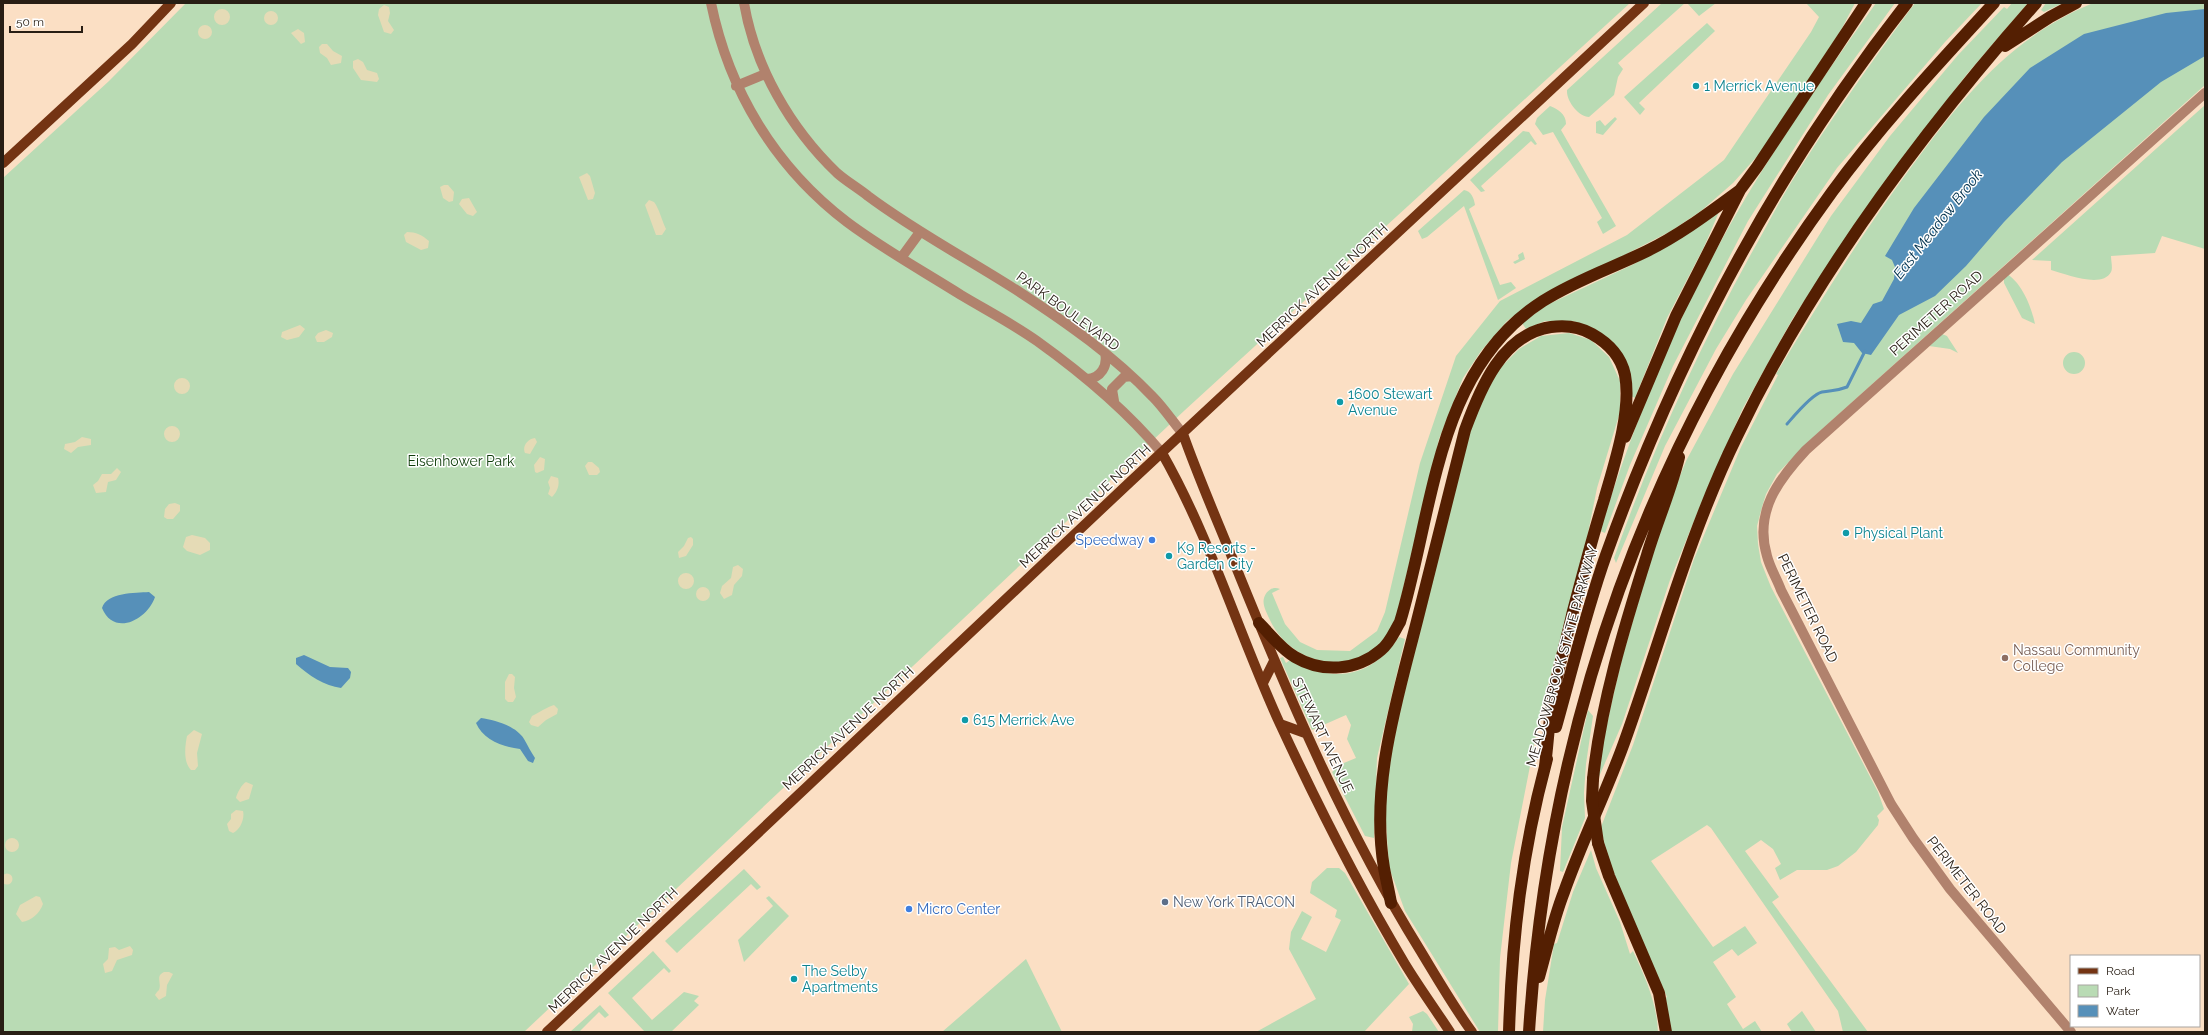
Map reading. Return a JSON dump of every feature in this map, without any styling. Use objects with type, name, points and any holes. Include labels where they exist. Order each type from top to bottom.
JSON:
[{"type":"highway","points":[[1617,456],[1676,316],[1740,190],[1757,167],[1866,3]]},
{"type":"highway","name":"MEADOWBROOK STATE PARKWAY","points":[[1508,1032],[1511,961],[1526,844],[1545,766],[1586,618],[1606,557],[1664,410],[1700,333],[1735,266],[1788,173],[1845,86],[1907,3]]},
{"type":"highway","points":[[1529,1032],[1540,915],[1549,850],[1579,717],[1621,581],[1659,488],[1685,432],[1718,370],[1792,248],[1833,190],[1901,106],[1994,3]]},
{"type":"highway","points":[[1531,1006],[1562,895],[1625,741],[1692,542],[1737,435],[1780,355],[1830,273],[1900,172],[1987,60],[2036,3]]},
{"type":"highway","points":[[1987,60],[2023,34],[2076,3]]},
{"type":"highway","points":[[1259,623],[1295,657],[1324,668],[1348,667],[1367,660],[1381,650],[1390,640],[1402,616],[1441,455],[1454,416],[1464,390],[1485,355],[1506,330],[1545,300],[1668,240],[1740,190]]},
{"type":"highway","points":[[1391,903],[1384,867],[1382,824],[1382,789],[1390,734],[1465,430],[1476,398],[1487,378],[1510,348],[1530,334],[1545,328],[1560,326],[1573,327],[1589,332],[1602,340],[1620,360],[1625,373],[1627,391],[1617,456],[1574,608],[1557,682],[1545,766]]},
{"type":"highway","points":[[1666,1032],[1658,993],[1609,876],[1598,843],[1592,800],[1597,739],[1606,696],[1647,555],[1672,483],[1685,432]]},
{"type":"main road","name":"MERRICK AVENUE NORTH","points":[[547,1032],[1162,453],[1644,3]]},
{"type":"main road","points":[[3,163],[132,44],[169,4]]},
{"type":"main road","name":"STEWART AVENUE","points":[[1183,434],[1274,661],[1305,733],[1358,841],[1391,903],[1456,1010],[1472,1032]]},
{"type":"main road","points":[[1162,453],[1174,473],[1220,578],[1280,724],[1336,837],[1406,966],[1450,1032]]},
{"type":"main road","points":[[1263,683],[1274,661]]},
{"type":"main road","points":[[1280,724],[1305,733]]},
{"type":"main road","points":[[1336,837],[1358,841]]},
{"type":"main road","points":[[1344,853],[1358,841]]},
{"type":"street","points":[[711,3],[716,28],[736,86],[762,132],[796,177],[846,222],[900,258],[1036,340],[1087,379],[1114,402],[1162,453]]},
{"type":"street","name":"PARK BOULEVARD","points":[[744,3],[752,39],[765,74],[781,103],[802,134],[838,173],[920,232],[1021,293],[1082,335],[1131,376],[1153,397],[1183,434]]},
{"type":"street","points":[[736,86],[765,74]]},
{"type":"street","name":"PERIMETER ROAD","points":[[2071,1032],[1950,889],[1913,838],[1891,804],[1781,590],[1767,556],[1764,540],[1766,515],[1771,497],[1783,476],[1806,450],[2205,93]]},
{"type":"street","points":[[900,258],[920,232]]},
{"type":"street","points":[[1087,379],[1096,377],[1102,371],[1106,364],[1105,354]]},
{"type":"street","points":[[1114,402],[1112,390],[1124,377],[1131,376]]},
{"type":"green space","name":"Eisenhower Park","points":[[186,3],[1630,3],[1185,410],[524,1032],[3,1032],[3,178],[109,81]]},
{"type":"green space","points":[[1662,3],[1685,3],[1618,63],[1623,69],[1618,77],[1614,95],[1589,117],[1577,111],[1569,99],[1567,90]]},
{"type":"green space","points":[[1687,3],[1716,3],[1699,16]]},
{"type":"green space","points":[[1806,3],[1855,3],[1841,30],[1760,153],[1733,183],[1701,211],[1671,231],[1531,303],[1507,321],[1481,351],[1463,378],[1439,439],[1396,618],[1383,641],[1371,652],[1356,659],[1341,662],[1327,662],[1312,658],[1299,652],[1287,643],[1277,632],[1264,606],[1265,595],[1268,591],[1274,588],[1280,589],[1272,593],[1285,624],[1300,642],[1317,650],[1350,651],[1377,631],[1385,612],[1420,463],[1456,356],[1500,301],[1627,235],[1724,160],[1811,32],[1819,17]]},
{"type":"green space","points":[[1876,3],[1895,3],[1828,95],[1748,221],[1673,366],[1630,465],[1605,533],[1600,531],[1650,390],[1680,321],[1714,254],[1751,189],[1791,126]]},
{"type":"green space","points":[[1915,3],[1982,3],[1945,42],[1837,168],[1746,300],[1716,349],[1665,446],[1616,563],[1614,558],[1659,442],[1676,403],[1731,291],[1781,199],[1806,158]]},
{"type":"green space","points":[[2012,3],[2028,3],[1967,74],[1856,223],[1793,318],[1743,408],[1707,489],[1670,580],[1622,724],[1598,779],[1601,750],[1621,662],[1661,523],[1686,461],[1733,374],[1831,216],[1890,136],[1958,55],[2004,7],[2007,9]]},
{"type":"green space","points":[[2046,3],[2063,3],[2044,12],[2041,10]]},
{"type":"green space","points":[[2093,3],[2205,3],[2205,85],[1810,440],[1777,474],[1766,494],[1757,526],[1761,562],[1771,587],[1878,792],[1884,809],[1877,816],[1879,820],[1878,825],[1856,852],[1838,866],[1827,870],[1797,870],[1780,880],[1775,868],[1781,864],[1773,849],[1761,840],[1745,851],[1779,897],[1772,902],[1868,1032],[1843,1032],[1838,1011],[1711,828],[1707,825],[1651,861],[1713,947],[1745,926],[1757,943],[1738,956],[1732,949],[1713,962],[1736,997],[1727,1004],[1743,1029],[1755,1021],[1762,1032],[1670,1032],[1664,999],[1667,997],[1621,893],[1605,848],[1601,827],[1633,745],[1694,559],[1741,447],[1778,375],[1776,374],[1841,268],[1894,191],[1931,140],[1970,93],[1991,71],[2013,51],[2037,33],[2064,17]]},
{"type":"green space","points":[[1707,23],[1715,31],[1639,103],[1645,109],[1640,115],[1624,97]]},
{"type":"green space","points":[[2205,105],[2205,249],[2162,236],[2155,253],[2111,256],[2111,272],[2106,277],[2092,280],[2051,270],[2051,261],[2032,260]]},
{"type":"green space","points":[[1550,106],[1559,110],[1565,117],[1566,124],[1561,130],[1616,226],[1603,234],[1597,222],[1602,218],[1553,132],[1543,135],[1535,124],[1537,118]]},
{"type":"green space","points":[[1615,117],[1617,119],[1603,135],[1596,133],[1596,122],[1600,120],[1605,126]]},
{"type":"green space","points":[[1523,131],[1529,132],[1537,144],[1535,145],[1531,141],[1481,186],[1485,191],[1481,192],[1470,180]]},
{"type":"green space","points":[[1464,190],[1472,195],[1474,200],[1475,205],[1469,209],[1500,285],[1511,282],[1516,288],[1498,300],[1464,206],[1427,237],[1422,239],[1418,231]]},
{"type":"green space","points":[[1719,212],[1704,247],[1667,318],[1635,398],[1631,396],[1617,347],[1595,329],[1573,321],[1545,321],[1526,329],[1522,323],[1547,305],[1632,265],[1678,240]]},
{"type":"green space","points":[[1523,252],[1525,259],[1515,264],[1513,262],[1519,259],[1518,255]]},
{"type":"green space","points":[[2004,272],[2020,287],[2031,309],[2035,324],[2022,318],[2004,283]]},
{"type":"green space","points":[[1569,333],[1591,340],[1609,357],[1620,381],[1620,412],[1597,488],[1580,573],[1541,710],[1511,863],[1500,958],[1498,1032],[1480,1032],[1405,911],[1389,867],[1385,808],[1387,776],[1398,719],[1461,461],[1478,406],[1499,369],[1519,349],[1541,336]]},
{"type":"green space","points":[[1942,334],[1947,336],[1958,353],[1950,349],[1929,346]]},
{"type":"green space","points":[[2074,352],[2082,355],[2085,363],[2082,371],[2074,374],[2066,371],[2063,363],[2066,355]]},
{"type":"green space","points":[[1399,637],[1405,639],[1377,758],[1374,838],[1365,836],[1332,772],[1339,765],[1356,758],[1347,739],[1351,725],[1346,715],[1312,730],[1280,658],[1283,657],[1286,663],[1290,660],[1321,672],[1336,674],[1350,673],[1363,669],[1376,662],[1388,651]]},
{"type":"green space","points":[[1588,710],[1593,716],[1586,764],[1584,793],[1585,818],[1563,872],[1560,871],[1562,827]]},
{"type":"green space","points":[[1591,850],[1596,868],[1620,922],[1630,954],[1633,951],[1650,990],[1658,1032],[1543,1032],[1545,1000],[1554,944],[1557,943],[1573,892]]},
{"type":"green space","points":[[1327,868],[1339,868],[1345,873],[1409,984],[1364,1032],[1256,1032],[1316,999],[1289,949],[1291,932],[1302,911],[1312,917],[1301,939],[1326,952],[1341,920],[1335,917],[1337,910],[1310,893],[1312,882]]},
{"type":"green space","points":[[744,869],[761,887],[757,890],[751,884],[677,953],[665,941]]},
{"type":"green space","points":[[769,896],[789,916],[744,962],[738,940],[773,906],[766,898]]},
{"type":"green space","points":[[653,951],[671,971],[669,973],[664,968],[632,998],[652,1020],[684,992],[699,996],[694,1001],[699,1005],[671,1032],[645,1032],[608,993]]},
{"type":"green space","points":[[1026,959],[1062,1032],[942,1032]]},
{"type":"green space","points":[[600,1005],[609,1015],[605,1018],[599,1012],[579,1032],[570,1032]]},
{"type":"green space","points":[[1423,1011],[1427,1014],[1439,1032],[1412,1032],[1413,1024],[1409,1017]]},
{"type":"green space","points":[[1802,1011],[1816,1032],[1792,1032],[1787,1024]]},
{"type":"sand","points":[[384,5],[389,7],[390,13],[388,21],[394,30],[391,34],[384,32],[378,15],[379,9]]},
{"type":"sand","points":[[222,9],[229,14],[230,17],[225,24],[222,25],[215,20],[214,17],[219,10]]},
{"type":"sand","points":[[271,11],[276,13],[278,18],[276,23],[271,25],[266,23],[264,18],[266,13]]},
{"type":"sand","points":[[202,25],[208,25],[212,29],[212,35],[208,39],[202,39],[198,35],[198,29]]},
{"type":"sand","points":[[298,29],[304,33],[305,42],[301,44],[291,33]]},
{"type":"sand","points":[[322,44],[327,44],[333,51],[342,56],[341,63],[331,65],[327,58],[320,53],[319,47]]},
{"type":"sand","points":[[358,59],[363,62],[367,70],[377,73],[379,79],[377,82],[361,80],[353,68],[353,61]]},
{"type":"sand","points":[[587,173],[590,176],[595,193],[593,199],[588,200],[579,177]]},
{"type":"sand","points":[[448,185],[454,192],[453,201],[449,202],[443,198],[440,187]]},
{"type":"sand","points":[[469,198],[477,212],[473,216],[467,214],[459,204],[462,199]]},
{"type":"sand","points":[[649,200],[654,202],[656,205],[666,229],[662,235],[656,235],[645,205]]},
{"type":"sand","points":[[407,232],[416,233],[429,241],[428,248],[421,250],[406,242],[404,235]]},
{"type":"sand","points":[[300,325],[305,329],[299,337],[287,340],[281,337],[282,332]]},
{"type":"sand","points":[[326,330],[333,333],[332,337],[324,342],[317,342],[315,337],[318,333]]},
{"type":"sand","points":[[179,378],[185,378],[190,383],[188,392],[185,394],[179,394],[174,389],[174,383]]},
{"type":"sand","points":[[169,426],[175,426],[180,431],[178,440],[175,442],[169,442],[164,437],[164,431]]},
{"type":"sand","points":[[82,437],[91,439],[91,445],[78,447],[71,453],[64,449],[65,444],[75,442]]},
{"type":"sand","points":[[535,438],[537,442],[530,454],[525,453],[524,448],[526,444]]},
{"type":"sand","points":[[540,457],[545,459],[544,470],[537,473],[535,472],[534,465]]},
{"type":"sand","points":[[588,462],[592,462],[599,468],[600,472],[597,475],[589,475],[585,466]]},
{"type":"sand","points":[[117,468],[121,472],[116,480],[108,482],[106,492],[96,493],[93,485],[98,481],[102,474],[111,474]]},
{"type":"sand","points":[[551,476],[558,478],[559,481],[558,488],[552,497],[548,494],[550,488],[548,482]]},
{"type":"sand","points":[[175,503],[180,505],[180,511],[173,519],[167,519],[164,517],[165,509],[169,504]]},
{"type":"sand","points":[[192,535],[205,538],[210,543],[210,550],[200,555],[187,551],[183,547],[186,537]]},
{"type":"sand","points":[[691,537],[693,539],[693,545],[686,556],[679,558],[678,552],[684,546],[688,538]]},
{"type":"sand","points":[[738,565],[743,569],[742,576],[734,585],[732,595],[724,599],[720,593],[722,586],[731,578],[733,567]]},
{"type":"sand","points":[[686,573],[693,578],[694,581],[689,588],[686,589],[679,584],[678,581],[683,574]]},
{"type":"sand","points":[[700,587],[706,587],[710,591],[710,597],[706,601],[700,601],[696,597],[696,591]]},
{"type":"sand","points":[[509,674],[512,674],[515,677],[514,688],[516,697],[513,702],[508,702],[505,699],[505,682]]},
{"type":"sand","points":[[554,705],[558,709],[557,714],[546,720],[538,727],[531,725],[529,722],[532,716]]},
{"type":"sand","points":[[194,730],[202,734],[197,753],[198,766],[195,770],[191,770],[188,767],[185,749],[187,736]]},
{"type":"sand","points":[[246,782],[253,785],[249,799],[240,802],[236,798],[241,787]]},
{"type":"sand","points":[[236,810],[243,811],[243,821],[236,832],[233,833],[229,831],[227,824],[231,819],[231,814]]},
{"type":"sand","points":[[9,838],[15,838],[19,842],[19,848],[15,852],[9,852],[5,848],[5,842]]},
{"type":"sand","points":[[7,873],[11,875],[13,879],[11,883],[7,885],[3,883],[1,879],[3,875]]},
{"type":"sand","points":[[36,896],[40,897],[43,904],[42,907],[32,918],[22,922],[16,914],[20,905]]},
{"type":"sand","points":[[130,946],[133,950],[132,955],[117,960],[112,971],[105,973],[103,964],[108,959],[109,948],[115,947],[119,950]]},
{"type":"sand","points":[[164,972],[173,974],[167,985],[166,996],[159,1000],[155,995],[160,987],[159,978]]},
{"type":"water","points":[[2205,9],[2205,56],[2161,82],[2062,162],[2004,222],[1966,266],[1935,296],[1899,315],[1871,355],[1862,353],[1854,343],[1843,342],[1837,324],[1851,321],[1861,323],[1873,304],[1882,301],[1894,279],[1895,267],[1892,260],[1885,256],[1914,208],[1984,117],[2030,68],[2084,34],[2166,13]]},
{"type":"water","points":[[149,592],[155,597],[151,605],[138,618],[130,622],[114,622],[107,617],[102,608],[109,599],[115,596],[129,593]]},
{"type":"water","points":[[304,655],[330,667],[348,668],[351,672],[350,678],[341,688],[329,685],[311,676],[296,664],[296,658]]},
{"type":"water","points":[[481,718],[505,724],[520,734],[535,758],[533,763],[528,761],[520,749],[494,742],[483,734],[476,723]]},
{"type":"waterway","name":"East Meadow Brook","points":[[1787,424],[1813,397],[1822,392],[1847,387],[1865,351]]},
{"type":"place","name":"1 Merrick Avenue","points":[[1696,86]]},
{"type":"place","name":"1600 Stewart Avenue","points":[[1340,402]]},
{"type":"place","name":"Physical Plant","points":[[1846,533]]},
{"type":"place","name":"Speedway","points":[[1152,540]]},
{"type":"place","name":"K9 Resorts - Garden City","points":[[1169,556]]},
{"type":"place","name":"Nassau Community College","points":[[2005,658]]},
{"type":"place","name":"615 Merrick Ave","points":[[965,720]]},
{"type":"place","name":"New York TRACON","points":[[1165,902]]},
{"type":"place","name":"Micro Center","points":[[909,909]]},
{"type":"place","name":"The Selby Apartments","points":[[794,979]]}]
